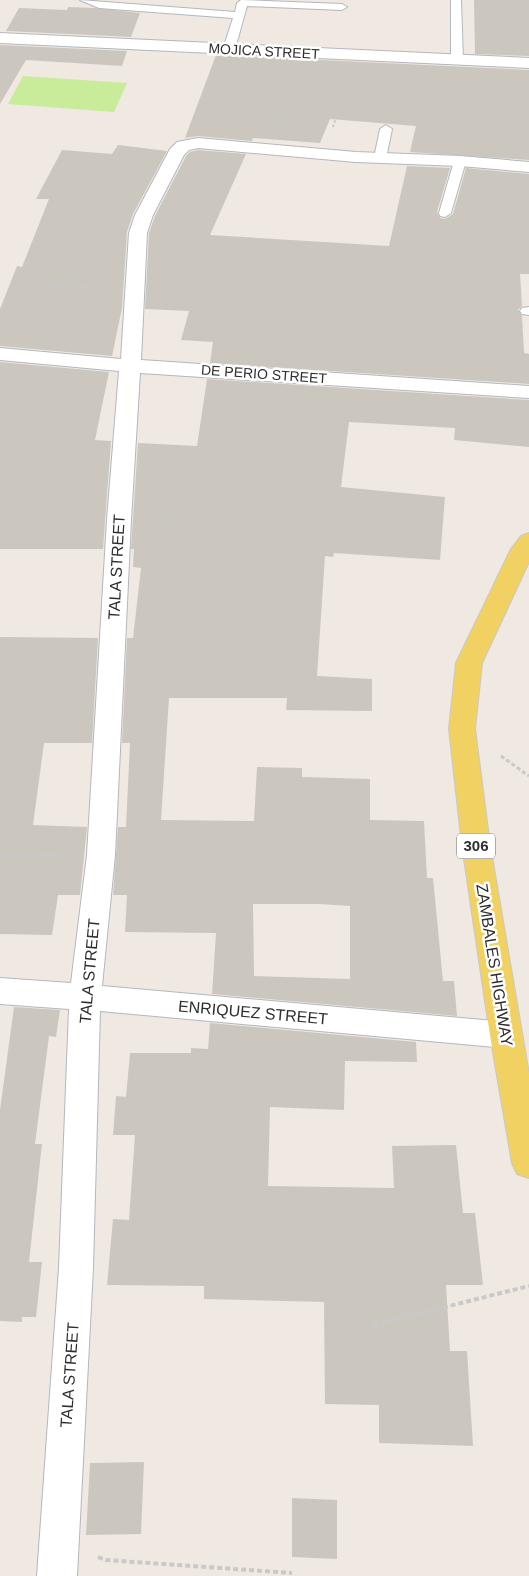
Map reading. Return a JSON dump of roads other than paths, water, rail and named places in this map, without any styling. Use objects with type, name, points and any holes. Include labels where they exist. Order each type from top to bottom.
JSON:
[{"type":"main road","name":"ZAMBALES HIGHWAY","points":[[529,541],[523,549],[468,663],[462,729],[476,845],[529,1163]]},
{"type":"street","name":"MOJICA STREET","points":[[0,38],[529,63]]},
{"type":"street","name":"TALA STREET","points":[[57,1560],[76,1268],[85,997],[101,855],[118,520],[136,291],[138,233],[144,215],[176,153],[183,146],[198,143],[380,158]]},
{"type":"street","points":[[380,158],[460,161],[529,167]]},
{"type":"street","name":"DE PERIO STREET","points":[[0,354],[129,366],[529,392]]},
{"type":"street","name":"ENRIQUEZ STREET","points":[[0,991],[506,1034]]},
{"type":"lane","points":[[85,0],[99,5],[239,15]]},
{"type":"lane","points":[[456,0],[457,60]]},
{"type":"lane","points":[[229,49],[243,2],[342,7]]},
{"type":"lane","points":[[380,158],[386,129]]},
{"type":"lane","points":[[445,213],[460,161]]}]
